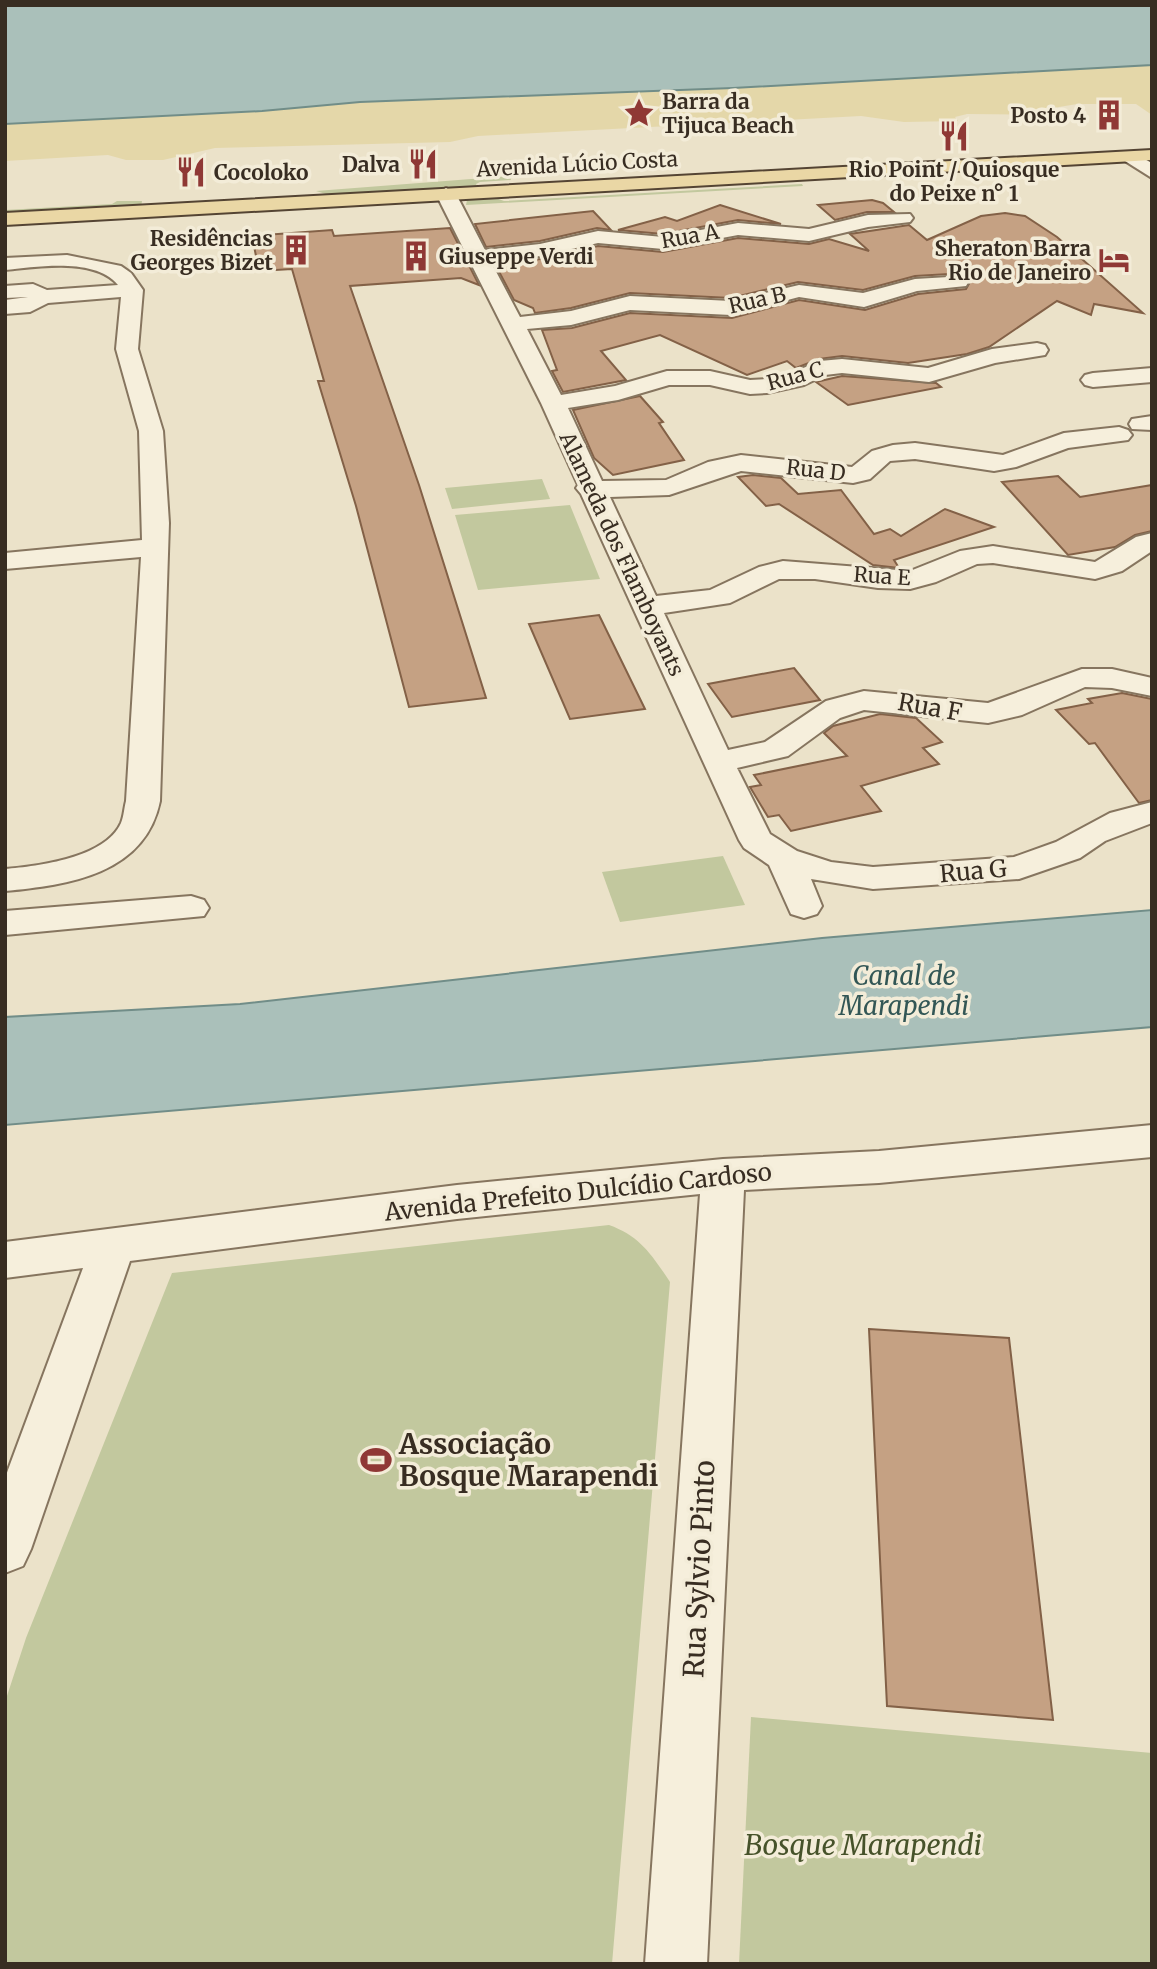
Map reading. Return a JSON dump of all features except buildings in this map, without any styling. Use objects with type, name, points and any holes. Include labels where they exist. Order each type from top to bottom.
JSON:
[{"type":"main road","points":[[720,160],[1152,137]]},
{"type":"main road","name":"Avenida Lúcio Costa","points":[[5,219],[446,194],[1146,160]]},
{"type":"main road","points":[[325,201],[306,192],[313,186],[397,178],[369,179]]},
{"type":"street","name":"Alameda dos Flamboyants","points":[[446,194],[553,403],[589,488],[757,840],[784,859]]},
{"type":"street","name":"Rua A","points":[[478,257],[540,250],[598,237],[663,243],[738,229],[809,235],[868,221],[903,218]]},
{"type":"street","points":[[5,264],[85,263],[124,277],[132,290],[127,349],[150,428],[155,547],[143,801],[137,827],[113,851],[77,867],[5,880]]},
{"type":"street","name":"Rua B","points":[[514,324],[570,318],[630,303],[731,308],[799,291],[864,300],[915,285],[958,281]]},
{"type":"street","points":[[5,292],[33,290],[43,297]]},
{"type":"street","points":[[5,307],[30,305],[43,297],[132,290]]},
{"type":"street","name":"Rua C","points":[[553,403],[618,393],[667,378],[710,378],[750,387],[767,386],[796,380],[820,368],[842,366],[929,375],[992,356],[1037,350]]},
{"type":"street","points":[[1093,380],[1152,375]]},
{"type":"street","name":"Rua D","points":[[589,488],[640,491],[678,484],[713,469],[742,463],[853,475],[861,473],[881,456],[903,452],[983,463],[1007,462],[1064,441],[1137,427]]},
{"type":"street","name":"Rua E","points":[[646,605],[708,600],[730,593],[767,573],[780,570],[818,569],[909,580],[925,578],[968,558],[983,555],[1017,556],[1093,570],[1106,568],[1139,544],[1152,541]]},
{"type":"street","points":[[5,561],[155,547]]},
{"type":"street","name":"Rua F","points":[[717,761],[769,752],[784,745],[819,717],[838,706],[864,700],[887,699],[959,712],[992,713],[1012,708],[1074,680],[1122,680],[1152,687]]},
{"type":"street","name":"Rua G","points":[[784,859],[828,873],[873,878],[1018,868],[1068,850],[1122,820],[1152,812]]},
{"type":"street","points":[[784,859],[804,906]]},
{"type":"street","points":[[5,923],[191,908]]},
{"type":"street","name":"Avenida Prefeito Dulcídio Cardoso","points":[[5,1260],[457,1202],[723,1175],[880,1167],[1152,1142]]},
{"type":"street","name":"Rua Sylvio Pinto","points":[[676,1964],[723,1175]]},
{"type":"street","points":[[5,1549],[113,1247]]},
{"type":"green space","points":[[510,176],[511,180],[480,182],[476,184],[478,189],[326,194],[316,191]]},
{"type":"green space","points":[[803,186],[466,205],[467,200],[490,196],[504,201]]},
{"type":"green space","points":[[117,201],[142,201],[141,207],[5,215],[5,210],[112,204]]},
{"type":"green space","points":[[542,479],[550,499],[452,509],[445,488]]},
{"type":"green space","points":[[570,505],[600,579],[478,590],[455,515]]},
{"type":"green space","points":[[723,856],[745,905],[620,922],[602,872]]},
{"type":"green space","name":"Associação Bosque Marapendi","points":[[609,1225],[637,1241],[651,1255],[670,1282],[612,1964],[5,1964],[5,1702],[26,1638],[172,1273]]},
{"type":"green space","name":"Bosque Marapendi","points":[[751,1717],[1152,1753],[1152,1964],[739,1964]]},
{"type":"sand","name":"Barra da Tijuca Beach","points":[[1152,65],[1152,115],[1136,104],[1077,104],[1053,108],[1050,115],[967,114],[955,117],[958,121],[904,122],[861,116],[478,136],[450,142],[215,148],[163,160],[126,160],[108,155],[5,161],[5,124],[360,102],[733,88]]},
{"type":"water","points":[[5,5],[1152,5],[1152,65],[733,88],[360,102],[262,111],[5,124]]},
{"type":"water","name":"Canal de Marapendi","points":[[1152,910],[1152,1027],[5,1125],[5,1017],[240,1004],[822,938]]},
{"type":"place","name":"Barra da Tijuca Beach","points":[[639,113]]},
{"type":"place","name":"Posto 4","points":[[1109,115]]},
{"type":"place","name":"Rio Point / Quiosque do Peixe n° 1","points":[[954,136]]},
{"type":"place","name":"Dalva","points":[[423,164]]},
{"type":"place","name":"Cocoloko","points":[[191,172]]},
{"type":"place","name":"Residências Georges Bizet","points":[[296,250]]},
{"type":"place","name":"Giuseppe Verdi","points":[[416,256]]},
{"type":"place","name":"Sheraton Barra Rio de Janeiro","points":[[1114,260]]},
{"type":"place","name":"Associação Bosque Marapendi","points":[[376,1460]]}]
